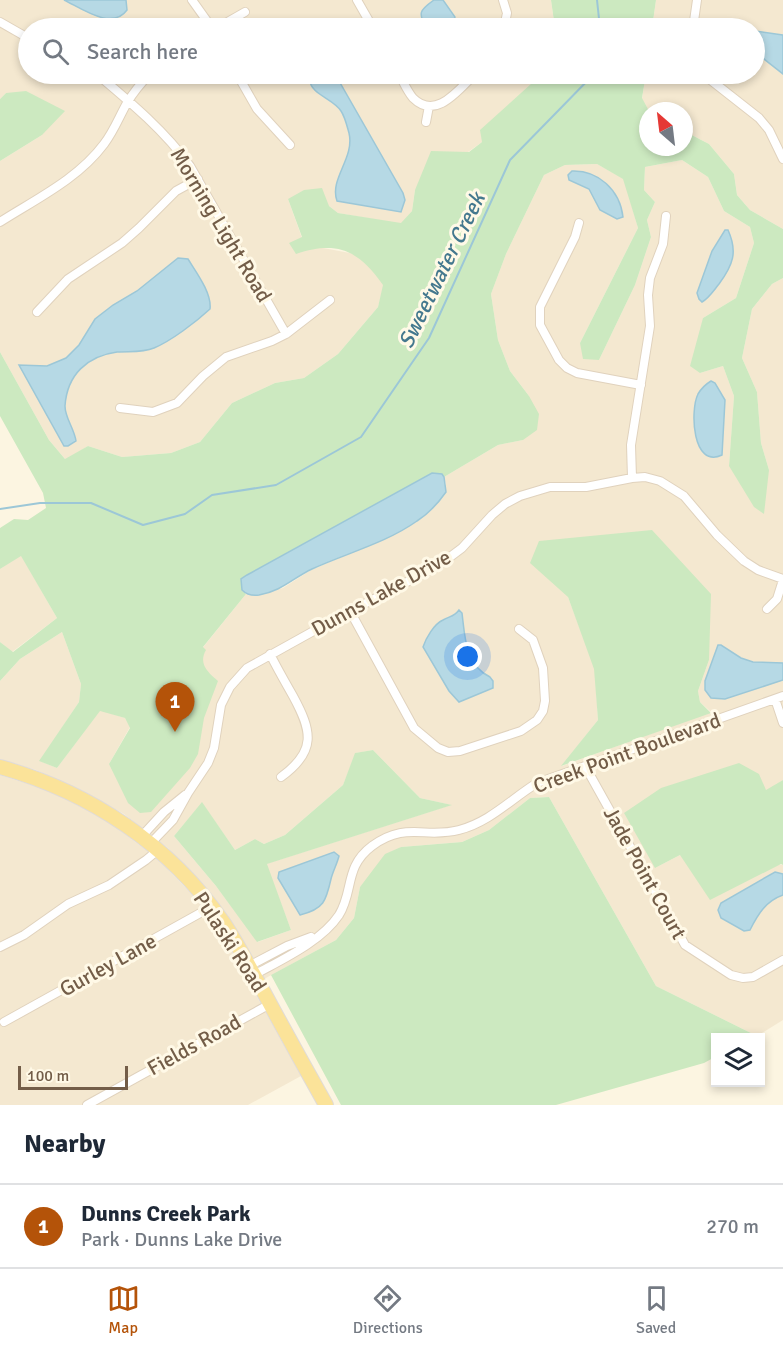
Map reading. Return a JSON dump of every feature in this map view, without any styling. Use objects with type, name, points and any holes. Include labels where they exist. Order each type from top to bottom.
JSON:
[{"type":"main road","name":"Pulaski Road","points":[[0,767],[35,778],[102,809],[150,843],[184,874],[224,923],[326,1105]]},
{"type":"street","points":[[192,0],[205,18]]},
{"type":"street","points":[[357,0],[367,18]]},
{"type":"street","points":[[503,0],[507,13],[506,18]]},
{"type":"street","points":[[694,18],[697,0]]},
{"type":"street","points":[[234,18],[245,12]]},
{"type":"street","points":[[0,22],[18,32]]},
{"type":"street","name":"Morning Light Road","points":[[108,84],[180,152],[198,179],[286,334]]},
{"type":"street","points":[[0,222],[85,165],[117,125],[128,102],[142,84]]},
{"type":"street","points":[[242,84],[256,109],[290,145]]},
{"type":"street","points":[[404,84],[411,96],[420,104],[429,106],[440,105],[448,100],[464,84]]},
{"type":"street","points":[[716,84],[759,118],[769,130],[783,159]]},
{"type":"street","points":[[426,122],[429,106]]},
{"type":"street","points":[[37,312],[68,279],[122,243],[176,191],[198,179]]},
{"type":"street","points":[[632,478],[631,445],[650,326],[648,295],[650,278],[663,244],[666,216]]},
{"type":"street","points":[[579,223],[575,237],[540,307],[540,325],[559,360],[567,368],[577,373],[641,385]]},
{"type":"street","points":[[120,408],[153,412],[177,404],[203,376],[226,357],[286,334],[330,300]]},
{"type":"street","name":"Dunns Lake Drive","points":[[0,947],[24,935],[68,904],[109,885],[147,860],[150,843],[173,820],[208,763],[214,748],[221,705],[230,687],[247,668],[445,562],[472,538],[492,515],[520,496],[550,487],[586,487],[632,478],[645,477],[660,481],[673,487],[690,502],[727,546],[744,561],[758,570],[783,579]]},
{"type":"street","points":[[767,609],[777,599],[783,579]]},
{"type":"street","points":[[350,611],[414,728],[438,748],[448,752],[460,751],[521,731],[537,720],[543,711],[545,701],[543,668],[532,640],[519,629]]},
{"type":"street","points":[[270,654],[303,715],[308,726],[309,737],[294,768],[281,777]]},
{"type":"street","points":[[779,698],[783,723]]},
{"type":"street","name":"Creek Point Boulevard","points":[[251,971],[293,954],[320,934],[339,914],[345,902],[351,872],[369,848],[380,840],[411,830],[436,832],[459,830],[485,820],[517,795],[537,783],[779,698]]},
{"type":"street","name":"Jade Point Court","points":[[585,766],[685,945],[730,975],[743,978],[753,977],[783,960]]},
{"type":"street","name":"Gurley Lane","points":[[4,1022],[211,907]]},
{"type":"street","name":"Fields Road","points":[[87,1105],[270,1004]]},
{"type":"shaded area","points":[[0,0],[551,0],[554,18],[18,18],[18,84],[533,84],[482,142],[415,190],[412,211],[401,224],[338,213],[329,206],[288,199],[302,238],[318,247],[355,254],[370,266],[384,285],[378,307],[338,354],[304,378],[275,383],[232,403],[200,442],[171,453],[122,457],[88,446],[66,460],[49,440],[0,352],[0,161],[42,135],[6,93],[0,99]]},
{"type":"shaded area","points":[[656,0],[783,0],[783,229],[750,210],[737,195],[734,174],[709,144],[693,136],[693,102],[644,102],[642,99],[644,84],[765,84],[765,18],[653,18]]},
{"type":"shaded area","points":[[682,160],[708,177],[724,211],[750,227],[754,243],[736,298],[703,318],[700,373],[723,366],[734,396],[729,466],[769,470],[761,443],[757,392],[742,358],[752,309],[772,284],[783,278],[783,780],[655,868],[680,855],[783,865],[783,1020],[762,1033],[751,1033],[656,986],[549,797],[530,798],[489,830],[462,842],[401,847],[360,887],[354,918],[336,940],[264,979],[234,925],[209,891],[168,848],[124,814],[83,791],[36,770],[0,759],[0,681],[20,659],[62,632],[81,684],[79,702],[40,761],[57,768],[100,710],[125,718],[130,727],[109,764],[246,594],[259,595],[283,588],[311,570],[389,537],[418,521],[429,511],[446,484],[444,477],[498,445],[523,440],[529,396],[510,371],[498,340],[491,294],[506,254],[544,175],[565,165],[597,164],[624,179],[638,228],[580,343],[599,360],[635,285],[651,237],[647,220],[655,202],[644,190],[645,167]],"holes":[[[568,597],[709,660],[698,691],[700,702],[711,712],[562,766],[598,720],[595,669]],[[373,750],[420,798],[451,805],[266,864],[291,930],[258,942],[216,886],[174,836],[202,803],[235,850],[255,839],[264,844],[285,835],[343,785],[356,753]]]},
{"type":"shaded area","points":[[21,555],[57,618],[12,652],[0,642],[0,569]]},
{"type":"shaded area","points":[[0,775],[50,791],[108,821],[160,861],[216,923],[301,1076],[248,1105],[0,1105]]},
{"type":"green space","points":[[551,0],[656,0],[653,18],[554,18]]},
{"type":"green space","points":[[531,84],[644,84],[642,98],[644,102],[639,102],[639,156],[693,156],[693,136],[709,144],[734,174],[737,195],[750,210],[783,229],[783,278],[772,284],[752,309],[742,358],[757,392],[761,443],[769,470],[764,514],[754,507],[729,466],[734,396],[723,366],[700,373],[690,366],[703,318],[736,298],[754,243],[750,227],[724,211],[708,177],[682,160],[645,167],[644,190],[655,202],[647,220],[651,237],[635,285],[599,360],[583,359],[580,343],[638,228],[623,179],[597,164],[565,165],[544,175],[506,254],[491,294],[498,340],[510,371],[539,414],[537,430],[523,440],[498,445],[444,477],[441,474],[432,473],[241,579],[242,590],[246,594],[203,647],[206,650],[203,659],[205,667],[218,681],[204,718],[198,754],[190,768],[151,812],[140,813],[128,803],[109,764],[130,728],[125,718],[100,711],[57,768],[39,761],[79,702],[81,684],[62,632],[20,659],[0,681],[0,642],[13,652],[57,618],[21,556],[0,569],[0,528],[14,519],[28,520],[46,508],[43,493],[0,416],[0,352],[49,440],[65,459],[88,446],[122,457],[171,453],[200,442],[232,403],[275,383],[304,378],[338,354],[378,307],[383,285],[374,273],[356,257],[336,249],[324,248],[296,254],[289,243],[302,237],[288,199],[304,190],[322,188],[329,206],[338,213],[401,223],[412,211],[415,190],[431,151],[469,152],[482,142],[480,130]]},
{"type":"green space","points":[[26,91],[65,111],[42,135],[0,161],[0,99],[6,93]]},
{"type":"green space","points":[[652,530],[711,594],[709,660],[698,691],[700,702],[711,713],[561,766],[598,720],[594,669],[568,597],[530,563],[539,541]]},
{"type":"green space","points":[[373,750],[420,798],[452,805],[267,864],[291,930],[257,942],[216,886],[174,836],[202,802],[235,850],[255,839],[264,844],[285,835],[343,785],[355,753]]},
{"type":"green space","points":[[739,763],[759,774],[766,790],[783,780],[783,865],[710,900],[680,855],[655,868],[624,813],[661,788]]},
{"type":"green space","points":[[549,797],[656,986],[751,1033],[711,1033],[711,1059],[704,1063],[556,1105],[341,1105],[271,975],[336,940],[354,918],[360,887],[385,854],[401,847],[462,842],[489,830],[530,798]]},
{"type":"water","points":[[64,0],[126,0],[127,10],[121,16],[105,18]]},
{"type":"water","points":[[434,0],[443,0],[455,17],[422,18],[421,15],[426,6]]},
{"type":"water","points":[[765,32],[783,35],[783,74],[765,60]]},
{"type":"water","points":[[341,84],[403,193],[405,200],[401,212],[337,201],[336,185],[349,151],[349,133],[338,107],[311,85]]},
{"type":"water","points":[[572,171],[591,174],[606,184],[617,198],[623,217],[617,219],[600,210],[589,189],[569,180],[568,175]]},
{"type":"water","points":[[725,230],[728,230],[733,245],[731,264],[719,284],[702,302],[697,293],[712,251]]},
{"type":"water","points":[[178,258],[188,259],[195,270],[209,296],[210,309],[183,331],[154,348],[106,354],[80,369],[70,385],[65,406],[76,441],[64,446],[19,365],[47,366],[66,358],[79,345],[95,319],[137,291]]},
{"type":"water","points":[[711,381],[715,383],[725,400],[722,455],[712,457],[704,454],[699,446],[694,424],[698,394]]},
{"type":"water","points":[[432,473],[442,474],[446,492],[437,504],[405,529],[312,569],[274,591],[254,595],[242,590],[241,579],[247,575]]},
{"type":"water","points":[[459,610],[462,613],[471,658],[493,681],[493,688],[459,702],[449,691],[423,647],[436,625]]},
{"type":"water","points":[[718,645],[753,662],[783,663],[783,680],[725,699],[711,698],[705,690],[705,681]]},
{"type":"water","points":[[334,852],[339,856],[323,903],[314,910],[300,915],[278,878],[279,872]]},
{"type":"water","points":[[775,872],[783,874],[783,895],[763,909],[750,930],[744,931],[721,918],[718,910],[721,903]]},
{"type":"waterway","name":"Sweetwater Creek","points":[[597,0],[599,18]]},
{"type":"waterway","name":"Sweetwater Creek","points":[[0,509],[40,503],[91,503],[143,525],[185,514],[212,495],[276,485],[361,437],[429,338],[510,160],[584,84]]},
{"type":"place","name":"Dunns Creek Park","points":[[175,732]]}]
